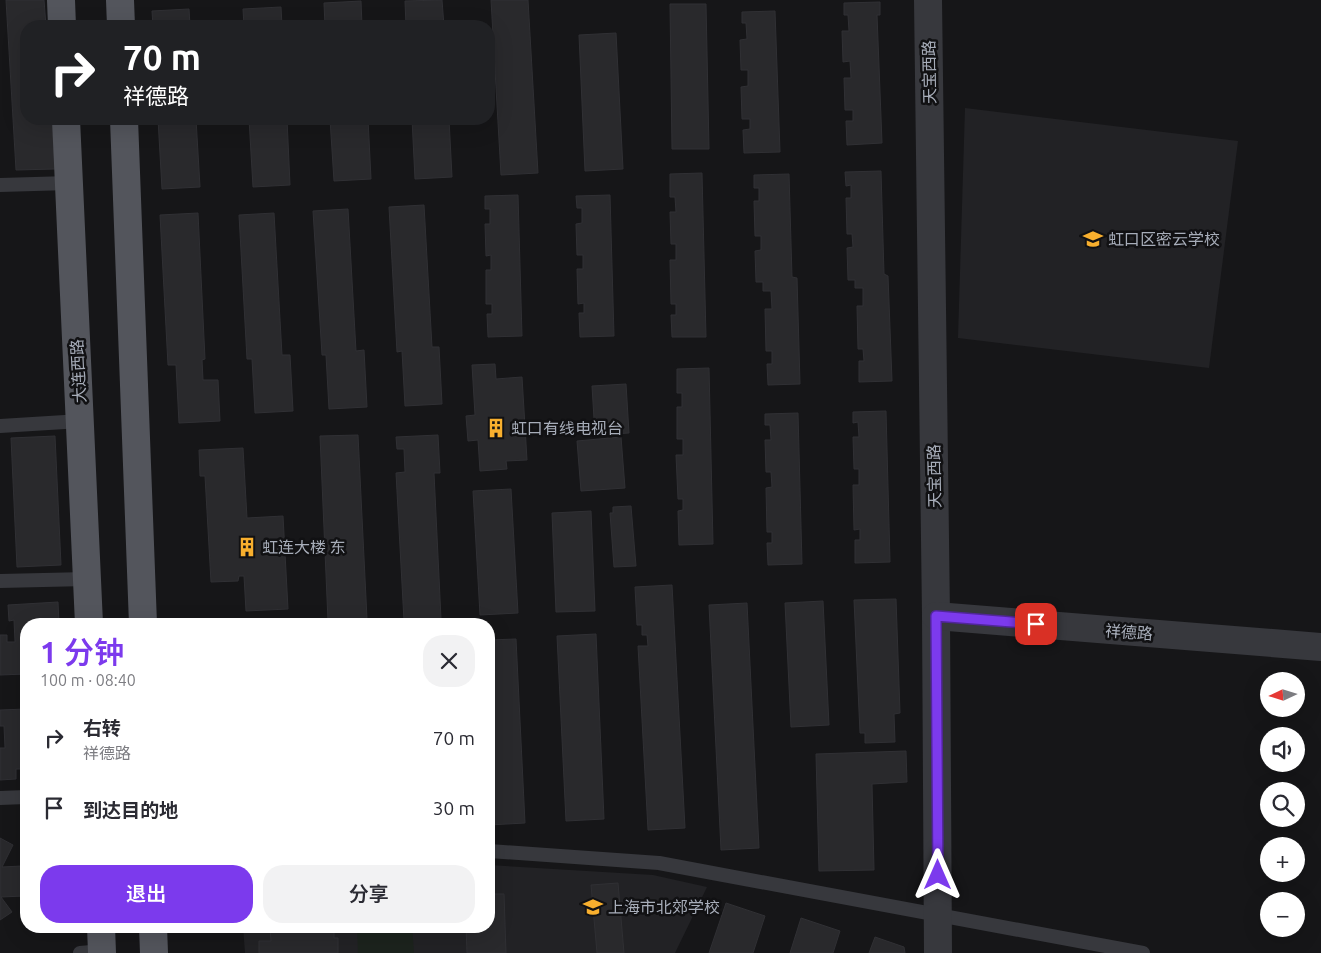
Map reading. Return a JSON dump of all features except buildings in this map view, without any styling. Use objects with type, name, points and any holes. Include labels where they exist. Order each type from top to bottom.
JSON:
[{"type":"main road","points":[[61,0],[62,20]]},
{"type":"main road","points":[[120,0],[121,20]]},
{"type":"main road","name":"大连西路","points":[[66,125],[89,618]]},
{"type":"main road","points":[[124,125],[143,618]]},
{"type":"main road","points":[[153,933],[154,953]]},
{"type":"street","name":"天宝西路","points":[[928,0],[936,616],[938,953]]},
{"type":"street","name":"祥德路","points":[[936,616],[1321,646]]},
{"type":"lane","points":[[0,185],[69,183]]},
{"type":"lane","points":[[0,426],[81,421]]},
{"type":"lane","points":[[0,581],[87,579]]},
{"type":"lane","points":[[0,798],[20,796]]},
{"type":"lane","points":[[495,851],[659,863],[1142,953]]},
{"type":"shaded area","name":"虹口区密云学校","points":[[965,108],[1238,141],[1209,368],[958,338]]},
{"type":"shaded area","name":"上海市北郊学校","points":[[495,865],[653,875],[707,887],[675,953],[245,953],[244,933],[495,933]]},
{"type":"shaded area","points":[[357,933],[413,933],[414,953],[358,953]]},
{"type":"place","name":"虹口区密云学校","points":[[1093,239]]},
{"type":"place","name":"虹口有线电视台","points":[[496,428]]},
{"type":"place","name":"虹连大楼 东","points":[[247,547]]},
{"type":"place","name":"上海市北郊学校","points":[[593,907]]},
{"type":"route","points":[[938,875],[936,616],[1036,624]]}]
